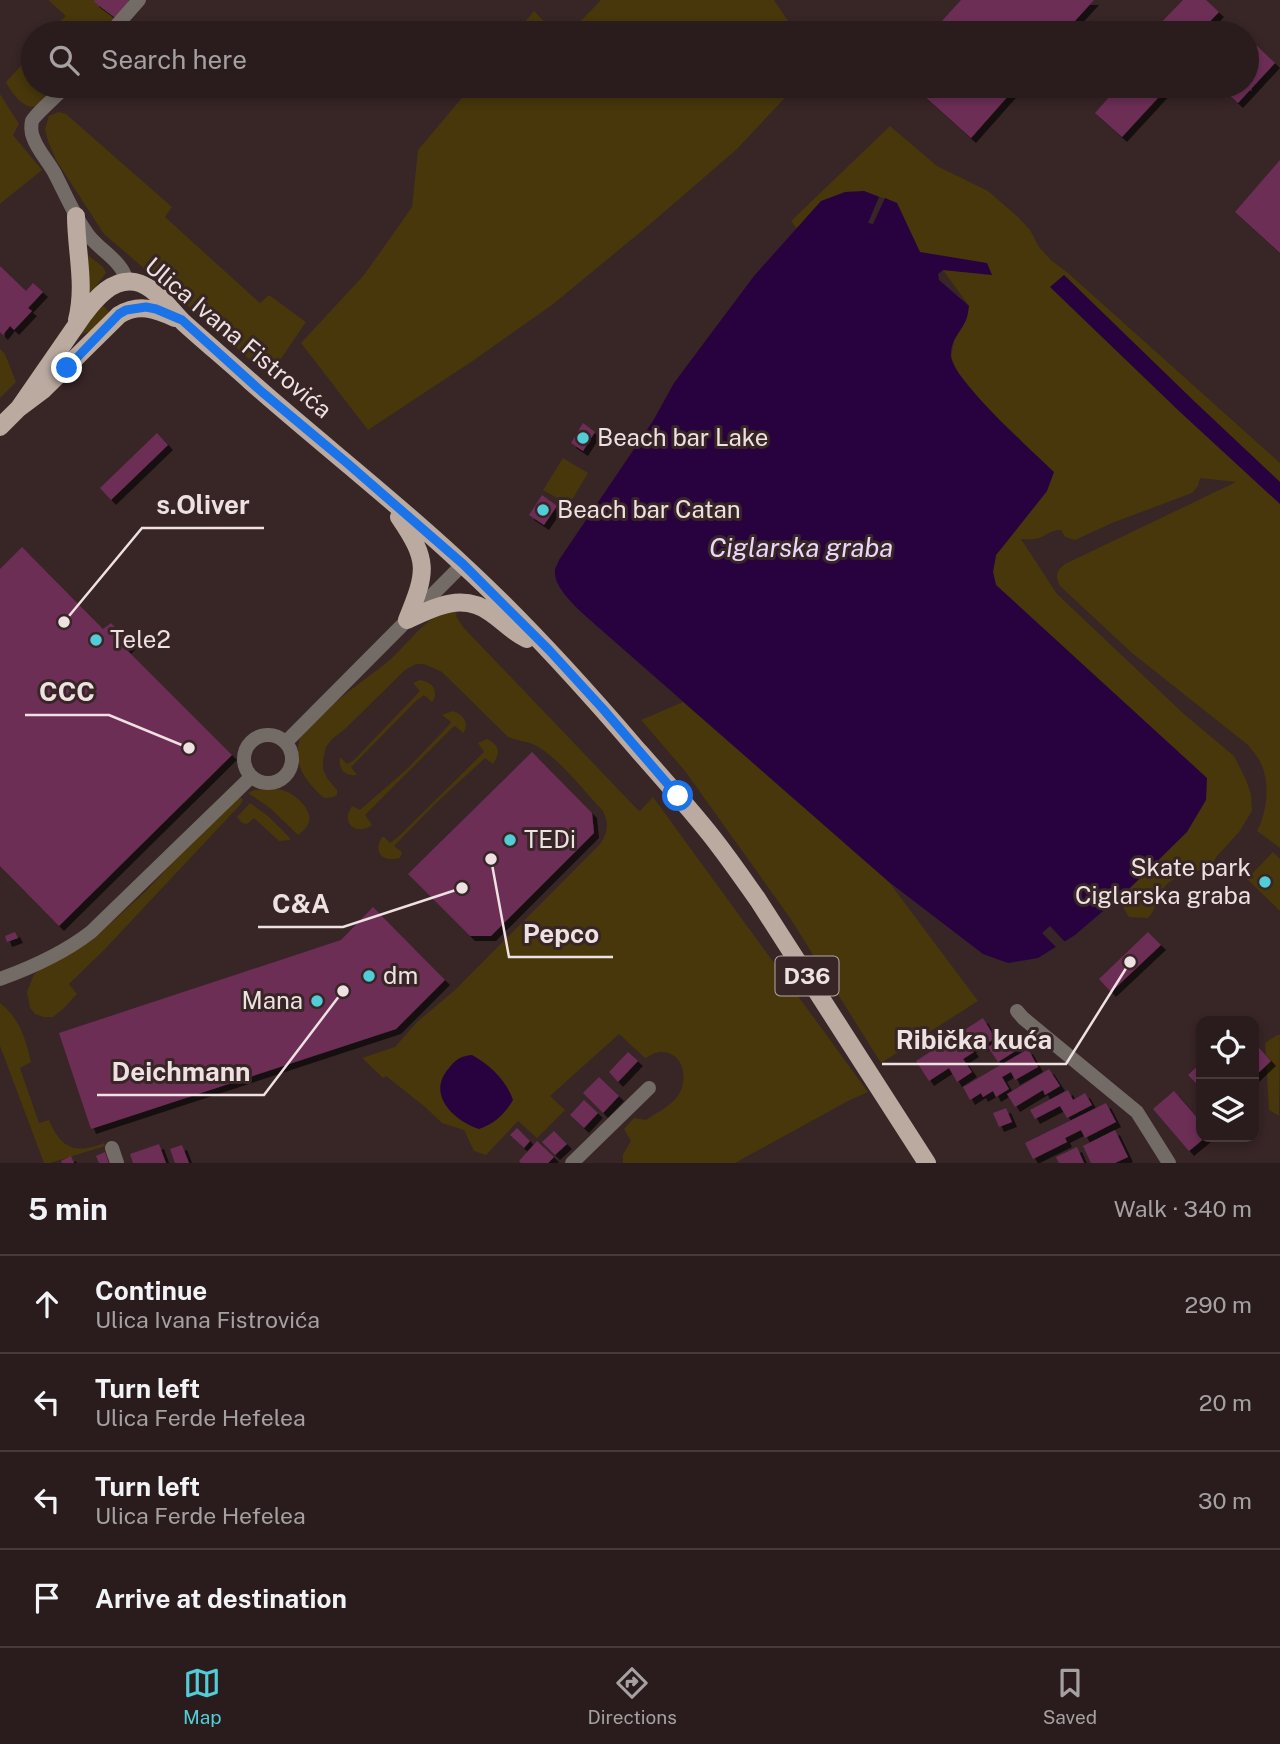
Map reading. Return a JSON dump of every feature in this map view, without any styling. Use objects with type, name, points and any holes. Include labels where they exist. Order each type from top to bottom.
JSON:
[{"type":"main road","points":[[75,327],[81,294],[76,215]]},
{"type":"main road","points":[[0,428],[19,408],[92,303],[107,289],[127,282],[119,314],[43,390],[19,408]]},
{"type":"main road","name":"Ulica Ivana Fistrovića","points":[[127,282],[145,285],[153,291],[262,392],[463,564],[549,650],[652,766],[730,861],[927,1163]]},
{"type":"main road","name":"D36","points":[[119,314],[126,310],[146,307],[182,320]]},
{"type":"main road","points":[[383,494],[411,534],[421,559],[420,588],[407,620]]},
{"type":"main road","points":[[407,620],[439,605],[468,603],[481,606],[519,635],[549,650]]},
{"type":"street","points":[[121,21],[139,0]]},
{"type":"street","name":"Ulica Ivana Fistrovića","points":[[55,98],[33,118],[33,137],[76,215],[89,235],[120,267],[127,282]]},
{"type":"street","points":[[286,742],[463,564]]},
{"type":"street","points":[[273,735],[286,742],[292,751],[293,762],[285,777],[268,784],[251,776],[246,770],[244,754],[252,741],[258,737],[273,735]]},
{"type":"street","points":[[0,979],[52,958],[91,932],[251,776]]},
{"type":"street","points":[[1017,1011],[1137,1112],[1169,1163]]},
{"type":"street","points":[[572,1163],[649,1087]]},
{"type":"street","points":[[112,1148],[117,1163]]},
{"type":"shaded area","points":[[48,0],[95,0],[94,2],[118,20],[61,21],[66,16]]},
{"type":"shaded area","points":[[601,0],[774,0],[788,21],[581,21]]},
{"type":"shaded area","points":[[534,11],[544,21],[526,21]]},
{"type":"shaded area","points":[[21,66],[21,98],[43,98],[33,107],[23,104],[6,82]]},
{"type":"shaded area","points":[[0,94],[19,124],[13,135],[42,170],[0,204]]},
{"type":"shaded area","points":[[462,98],[785,98],[737,149],[552,305],[368,430],[301,343],[364,275],[412,207],[418,150]]},
{"type":"shaded area","points":[[58,112],[66,114],[172,207],[165,217],[260,303],[269,295],[306,322],[269,376],[104,234],[56,160],[48,141],[45,129],[49,116]]},
{"type":"shaded area","points":[[890,126],[937,166],[988,191],[1017,216],[1051,260],[1280,463],[1280,848],[1257,831],[1266,804],[1265,775],[1258,758],[1248,745],[1132,653],[1060,586],[1057,576],[1065,564],[1236,482],[1200,478],[1192,493],[1075,540],[1065,537],[1061,530],[1052,531],[1037,539],[1021,539],[1057,594],[1185,715],[1234,756],[1251,794],[1252,811],[1209,869],[1172,880],[1162,891],[1148,918],[1129,917],[1116,896],[996,585],[993,572],[996,555],[1047,491],[1021,440],[988,409],[958,373],[951,357],[954,340],[966,320],[969,306],[943,270],[991,274],[920,253],[897,203],[864,191],[823,201],[797,229],[791,221]]},
{"type":"shaded area","points":[[84,252],[103,267],[106,273],[89,295]]},
{"type":"shaded area","points":[[101,303],[109,312],[91,331],[77,336]]},
{"type":"shaded area","points":[[0,349],[5,354],[16,382],[0,398]]},
{"type":"shaded area","points":[[563,458],[588,473],[569,505],[543,490]]},
{"type":"shaded area","points":[[457,612],[456,616],[463,627],[638,810],[653,797],[868,1092],[735,1163],[623,1163],[623,1154],[631,1141],[624,1129],[634,1118],[646,1120],[670,1104],[681,1091],[683,1076],[680,1062],[675,1056],[660,1052],[645,1058],[619,1034],[550,1096],[565,1110],[537,1138],[518,1121],[486,1155],[474,1151],[464,1130],[442,1123],[386,1076],[383,1078],[362,1058],[395,1047],[417,1022],[455,990],[600,844],[606,832],[607,824],[603,811],[557,761],[536,746],[508,737],[442,672],[424,664],[416,664],[405,670],[326,747],[323,769],[337,790],[337,795],[324,798],[307,780],[300,766],[298,751],[299,742],[313,722],[391,659],[429,621]]},
{"type":"shaded area","points":[[420,680],[433,687],[435,697],[432,702],[424,695],[416,701],[351,767],[357,775],[349,775],[343,771],[340,757],[347,764],[354,760],[420,691],[413,683]]},
{"type":"shaded area","points":[[683,702],[889,882],[978,1001],[881,1063],[790,918],[685,771],[641,720]]},
{"type":"shaded area","points":[[453,711],[464,719],[466,726],[463,733],[455,726],[452,728],[365,815],[372,825],[355,829],[348,818],[352,806],[360,810],[408,768],[451,722],[442,715]]},
{"type":"shaded area","points":[[487,739],[495,744],[498,750],[493,764],[485,758],[435,804],[394,846],[402,852],[400,858],[389,859],[381,855],[378,848],[382,837],[390,843],[399,836],[484,752],[478,743]]},
{"type":"shaded area","points":[[279,789],[292,794],[302,802],[308,812],[307,826],[298,835],[270,808],[248,793],[254,790]]},
{"type":"shaded area","points":[[240,797],[243,800],[240,805],[69,984],[77,994],[64,1008],[53,1017],[35,1014],[30,1008],[27,992],[34,974],[91,941],[145,892],[195,839]]},
{"type":"shaded area","points":[[250,803],[268,816],[290,840],[279,841],[254,818],[247,824],[242,823],[237,817]]},
{"type":"shaded area","name":"Skate park Ciglarska graba","points":[[1273,852],[1280,859],[1280,911],[1247,879]]},
{"type":"shaded area","points":[[0,1003],[17,1022],[26,1044],[31,1062],[20,1068],[39,1123],[49,1120],[59,1137],[70,1146],[85,1148],[104,1143],[105,1146],[44,1163],[0,1046]]},
{"type":"shaded area","points":[[1280,1035],[1279,1116],[1269,1110],[1265,1043]]},
{"type":"water","name":"Ciglarska graba","points":[[864,191],[879,197],[868,223],[873,224],[885,198],[897,203],[920,252],[987,263],[992,275],[943,270],[938,274],[939,280],[969,306],[966,320],[952,346],[951,356],[955,367],[979,398],[1054,472],[1047,491],[996,555],[993,572],[996,585],[1207,778],[1206,800],[1187,832],[1131,887],[1075,935],[1038,958],[1008,963],[983,954],[889,882],[586,616],[564,594],[556,578],[555,570],[559,560],[653,421],[674,383],[754,276],[821,201],[845,192]]},
{"type":"water","points":[[1064,275],[1280,482],[1280,504],[1050,287]]},
{"type":"water","points":[[472,1055],[497,1074],[513,1100],[499,1118],[479,1129],[452,1113],[440,1087],[454,1062]]},
{"type":"pier","points":[[1050,926],[1067,944],[1058,949],[1042,933]]},
{"type":"building","points":[[128,0],[132,3],[118,20],[94,2]]},
{"type":"building","points":[[961,0],[1094,0],[1075,21],[942,21]]},
{"type":"building","points":[[1183,0],[1206,0],[1219,12],[1210,21],[1163,21]]},
{"type":"building","points":[[1259,48],[1275,63],[1259,80]]},
{"type":"building","points":[[926,98],[1006,98],[971,138]]},
{"type":"building","points":[[1108,98],[1158,98],[1122,137],[1095,113]]},
{"type":"building","points":[[1280,160],[1280,253],[1235,212]]},
{"type":"building","points":[[0,266],[26,291],[33,283],[43,292],[28,308],[32,311],[14,330],[10,326],[3,335],[0,332]]},
{"type":"building","name":"Beach bar Lake","points":[[583,423],[595,432],[583,451],[571,443]]},
{"type":"building","points":[[157,433],[168,445],[111,500],[100,488]]},
{"type":"building","name":"Beach bar Catan","points":[[542,495],[557,506],[544,525],[529,515]]},
{"type":"building","points":[[22,547],[103,629],[111,623],[131,644],[126,649],[232,755],[59,926],[0,866],[0,569]]},
{"type":"building","points":[[532,752],[592,813],[594,833],[491,936],[470,936],[408,874]]},
{"type":"building","points":[[373,907],[445,980],[396,1029],[91,1129],[59,1033],[341,940]]},
{"type":"building","points":[[15,932],[18,938],[7,942],[5,936]]},
{"type":"building","points":[[1148,932],[1161,945],[1111,992],[1099,979]]},
{"type":"building","points":[[983,1018],[995,1038],[982,1047],[979,1043],[971,1048],[974,1052],[963,1059],[972,1072],[957,1082],[949,1068],[929,1081],[916,1061]]},
{"type":"building","points":[[1009,1033],[1019,1049],[998,1062],[988,1047]]},
{"type":"building","points":[[1259,1048],[1271,1061],[1259,1072]]},
{"type":"building","points":[[1028,1049],[1038,1067],[1015,1080],[1011,1072],[1002,1077],[1009,1089],[996,1097],[993,1091],[983,1097],[981,1093],[970,1100],[963,1087]]},
{"type":"building","points":[[628,1052],[638,1061],[618,1082],[609,1072]]},
{"type":"building","points":[[1196,1068],[1196,1083],[1188,1075]]},
{"type":"building","points":[[1049,1069],[1060,1086],[1045,1095],[1043,1090],[1015,1107],[1007,1094]]},
{"type":"building","points":[[599,1077],[619,1096],[603,1113],[583,1093]]},
{"type":"building","points":[[1068,1090],[1073,1100],[1085,1093],[1092,1105],[1067,1118],[1060,1106],[1035,1119],[1030,1110]]},
{"type":"building","points":[[1174,1091],[1196,1116],[1196,1142],[1200,1142],[1189,1151],[1153,1109]]},
{"type":"building","points":[[584,1100],[598,1113],[584,1128],[570,1115]]},
{"type":"building","points":[[1106,1103],[1116,1122],[1085,1138],[1081,1130],[1065,1138],[1067,1142],[1033,1159],[1025,1143]]},
{"type":"building","points":[[1006,1108],[1012,1122],[999,1127],[993,1113]]},
{"type":"building","points":[[517,1128],[530,1141],[524,1148],[510,1135]]},
{"type":"building","points":[[1115,1130],[1128,1157],[1115,1163],[1091,1163],[1083,1146]]},
{"type":"building","points":[[554,1131],[567,1144],[555,1155],[542,1142]]},
{"type":"building","points":[[537,1141],[554,1157],[548,1163],[521,1163],[519,1161]]},
{"type":"building","points":[[159,1144],[166,1163],[133,1163],[130,1154]]},
{"type":"building","points":[[182,1145],[189,1163],[175,1163],[170,1149]]},
{"type":"building","points":[[1077,1147],[1084,1163],[1059,1163],[1056,1157]]},
{"type":"building","points":[[105,1152],[109,1163],[99,1163],[96,1156]]},
{"type":"building","points":[[71,1156],[74,1163],[62,1163],[61,1161]]},
{"type":"place","name":"Beach bar Lake","points":[[583,438]]},
{"type":"place","name":"Beach bar Catan","points":[[543,510]]},
{"type":"place","name":"s.Oliver","points":[[64,622]]},
{"type":"place","name":"Tele2","points":[[96,640]]},
{"type":"place","name":"CCC","points":[[189,748]]},
{"type":"place","name":"TEDi","points":[[510,840]]},
{"type":"place","name":"Pepco","points":[[491,859]]},
{"type":"place","name":"Skate park Ciglarska graba","points":[[1265,882]]},
{"type":"place","name":"C&A","points":[[462,888]]},
{"type":"place","name":"Ribička kuća","points":[[1130,962]]},
{"type":"place","name":"dm","points":[[369,976]]},
{"type":"place","name":"Deichmann","points":[[343,991]]},
{"type":"place","name":"Mana","points":[[317,1001]]},
{"type":"route","points":[[67,368],[126,310],[146,307],[182,320],[463,564],[549,650],[678,796]]}]
